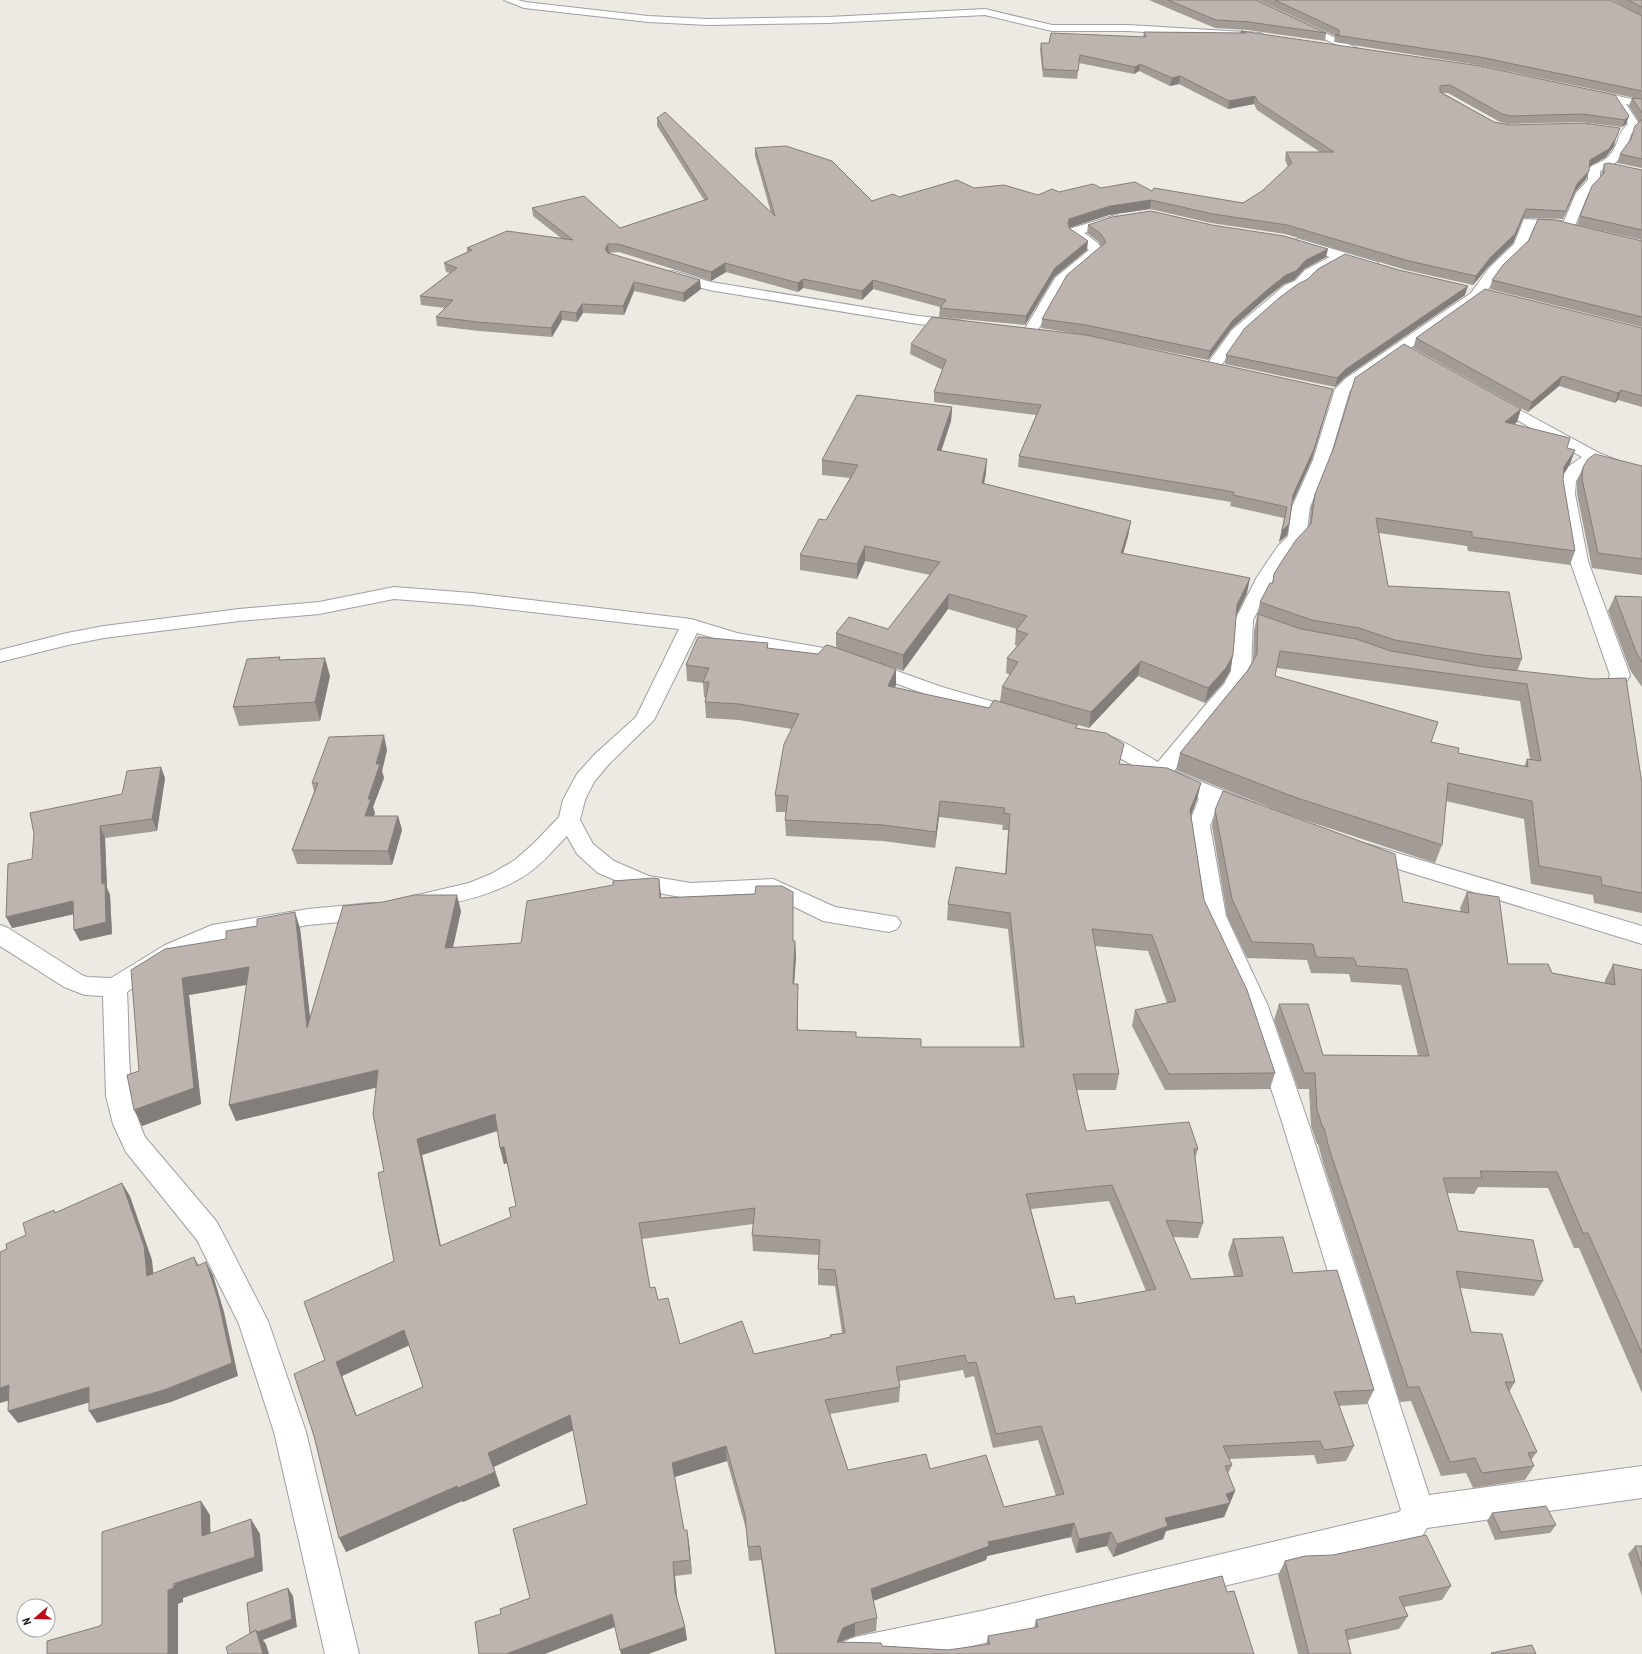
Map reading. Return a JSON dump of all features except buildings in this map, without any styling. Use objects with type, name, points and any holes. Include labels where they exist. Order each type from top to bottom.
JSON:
[{"type":"street","points":[[509,0],[524,5],[656,20],[708,22],[828,20],[985,12],[1052,28],[1136,28],[1236,33],[1270,37]]},
{"type":"street","points":[[1247,0],[1358,51]]},
{"type":"street","points":[[1322,45],[1372,53]]},
{"type":"street","points":[[1580,92],[1642,104]]},
{"type":"street","points":[[1487,293],[1494,271],[1520,245],[1528,222],[1569,226],[1582,193],[1594,181],[1594,169],[1612,168],[1616,155],[1625,137],[1634,125],[1618,100]]},
{"type":"street","points":[[1030,332],[1060,281],[1096,251],[1093,246],[1074,232],[1109,220],[1129,217]]},
{"type":"street","points":[[1552,225],[1582,231]]},
{"type":"street","points":[[1285,239],[1382,268]]},
{"type":"street","points":[[1213,367],[1238,333],[1274,300],[1290,288],[1300,284],[1310,273],[1343,256]]},
{"type":"street","points":[[658,271],[709,286],[918,320],[976,325]]},
{"type":"street","points":[[1464,288],[1487,293]]},
{"type":"street","points":[[1161,773],[1215,706],[1233,687],[1241,671],[1252,623],[1270,572],[1284,550],[1296,538],[1301,507],[1314,482],[1343,389],[1350,382],[1406,351],[1477,295],[1487,293]]},
{"type":"street","points":[[1014,330],[1045,334]]},
{"type":"street","points":[[1198,364],[1228,371]]},
{"type":"street","points":[[1325,392],[1340,395]]},
{"type":"street","points":[[1480,393],[1593,456],[1642,476]]},
{"type":"street","points":[[1578,688],[1606,688],[1616,684],[1620,675],[1579,561],[1567,494],[1568,481],[1574,470],[1593,456]]},
{"type":"street","points":[[0,656],[67,639],[104,632],[239,615],[320,608],[394,593],[472,599],[691,625],[734,638],[834,655],[869,666],[935,691],[1034,721]]},
{"type":"street","points":[[0,934],[85,986],[115,988],[173,951],[212,934],[308,917],[398,907],[472,890],[499,879],[523,866],[569,820],[574,800],[585,779],[602,759],[644,720],[691,625]]},
{"type":"street","points":[[1080,734],[1111,743],[1161,773],[1211,795],[1264,814]]},
{"type":"street","points":[[1211,795],[1198,826],[1204,848],[1206,875],[1214,916],[1256,1006],[1295,1122],[1418,1513]]},
{"type":"street","points":[[569,820],[585,849],[606,867],[645,883],[691,891],[773,888],[832,915],[889,924]]},
{"type":"street","points":[[1346,844],[1384,858],[1642,935]]},
{"type":"street","points":[[115,988],[119,1096],[126,1124],[135,1144],[207,1231],[253,1321],[290,1432],[342,1654]]},
{"type":"street","points":[[855,1654],[981,1628],[1409,1526],[1418,1513],[1642,1482]]}]
